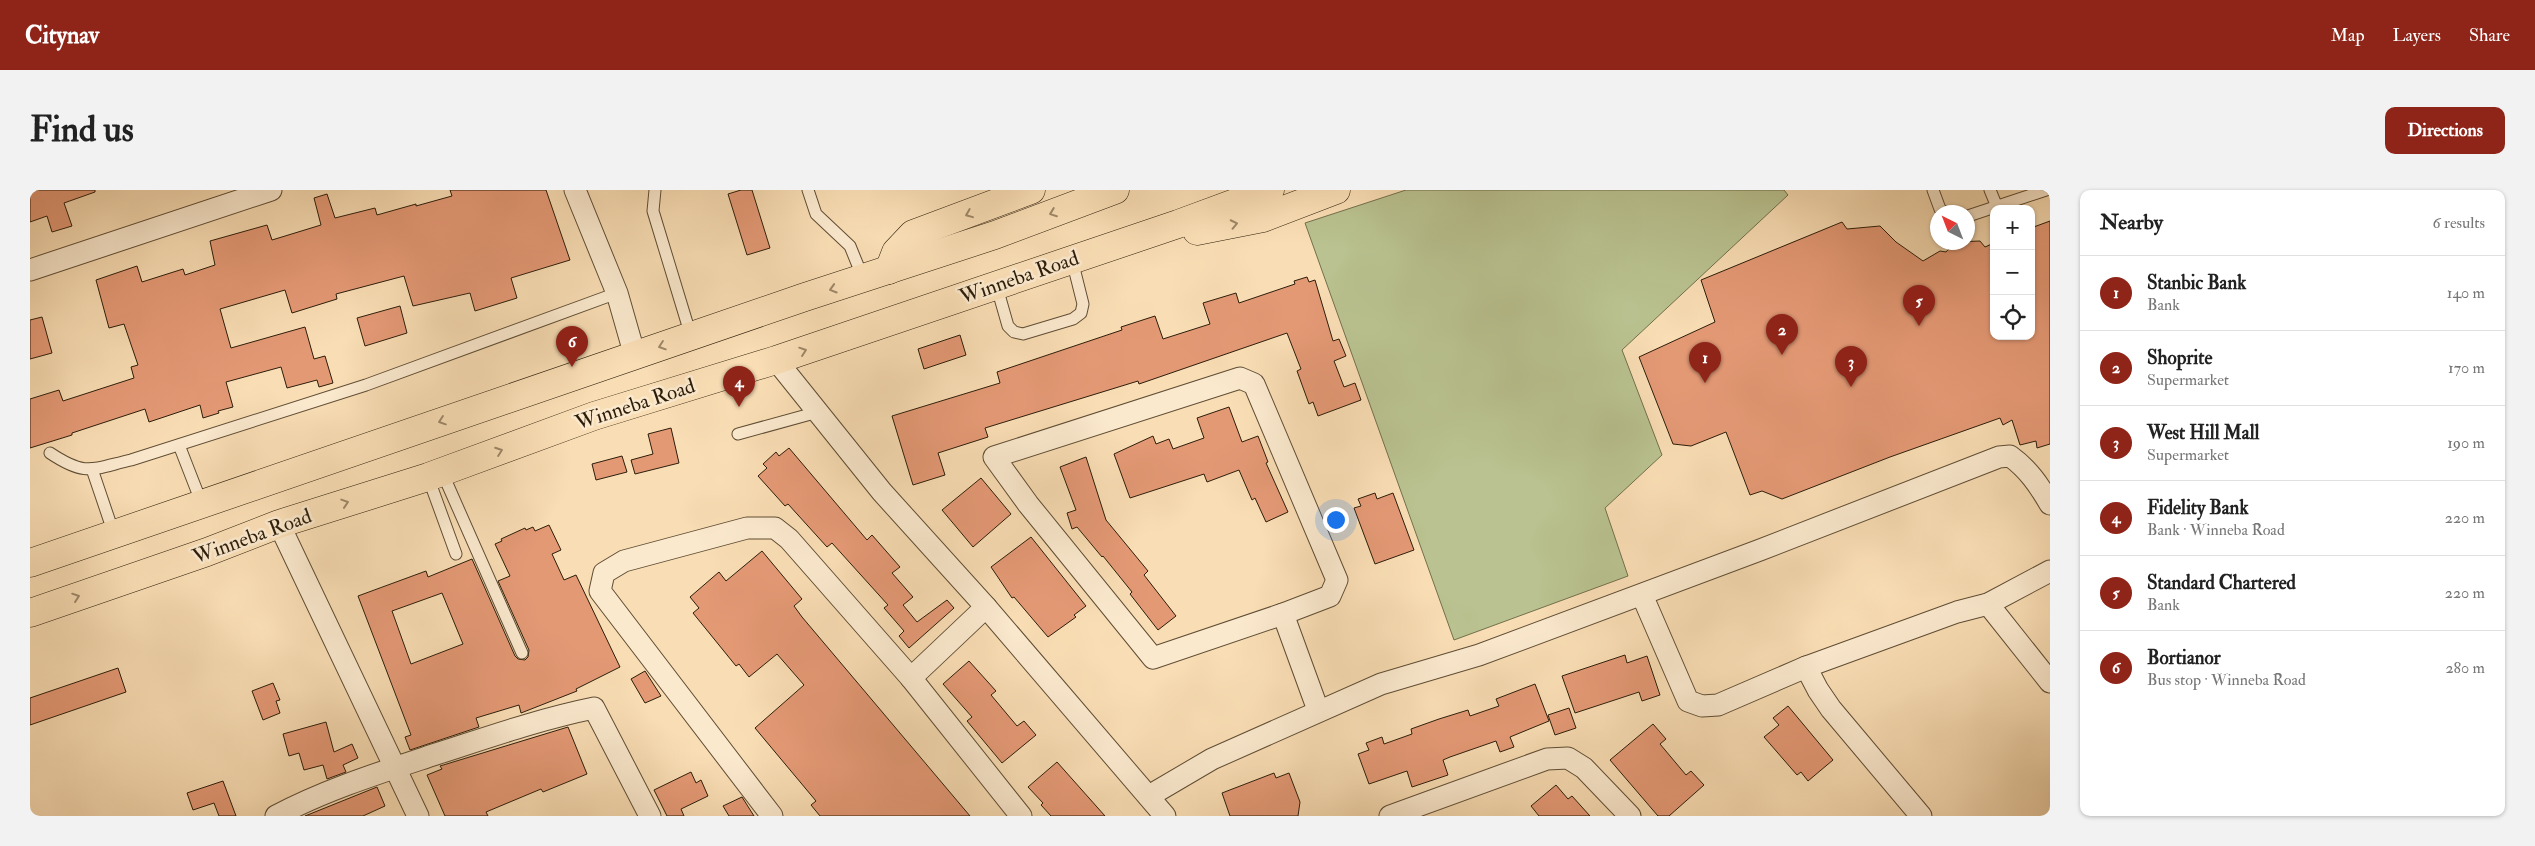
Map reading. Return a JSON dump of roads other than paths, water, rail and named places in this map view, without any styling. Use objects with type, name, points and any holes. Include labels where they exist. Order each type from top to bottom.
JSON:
[{"type":"highway","points":[[30,563],[692,336],[995,235],[1115,190]]},
{"type":"highway","name":"Winneba Road","points":[[30,613],[206,552],[279,524],[435,474],[594,416],[776,360],[1270,190]]},
{"type":"highway","points":[[1078,257],[1263,218],[1336,190]]},
{"type":"highway","points":[[889,270],[896,252],[913,234],[1017,192]]},
{"type":"street","points":[[30,270],[271,190]]},
{"type":"street","points":[[575,190],[617,293],[635,356]]},
{"type":"street","points":[[776,360],[882,492],[986,607],[1165,816]]},
{"type":"street","points":[[1240,378],[1254,384],[1337,580],[1330,596],[1283,614],[1153,658],[1028,504],[994,457],[1240,378]]},
{"type":"street","points":[[1149,796],[1212,758],[1381,684],[1479,655],[1642,595],[1999,457],[2010,456],[2021,464],[2034,478],[2050,504]]},
{"type":"street","points":[[279,524],[418,816]]},
{"type":"street","points":[[772,816],[600,592],[604,573],[624,560],[747,528],[775,528],[790,539],[911,678],[1021,816]]},
{"type":"street","points":[[1642,595],[1688,701],[1702,706],[1718,705],[1806,666],[1957,612],[1988,604],[2050,571]]},
{"type":"street","points":[[1988,604],[2050,682]]},
{"type":"street","points":[[911,678],[986,607]]},
{"type":"street","points":[[1283,614],[1318,710]]},
{"type":"street","points":[[1806,666],[1818,690],[1831,709],[1921,816]]},
{"type":"street","points":[[276,816],[303,802],[354,781],[548,717],[594,708],[650,816]]},
{"type":"street","points":[[1390,816],[1547,760],[1568,758],[1584,768],[1630,816]]},
{"type":"lane","points":[[655,190],[653,211],[692,336]]},
{"type":"lane","points":[[808,190],[816,214],[850,246],[864,280]]},
{"type":"lane","points":[[1934,190],[1939,205]]},
{"type":"lane","points":[[1990,190],[1996,205]]},
{"type":"lane","points":[[2002,205],[2039,191]]},
{"type":"lane","points":[[1975,214],[1990,209]]},
{"type":"lane","points":[[996,284],[1008,326],[1014,332],[1023,334],[1073,319],[1081,313],[1083,304],[1078,257]]},
{"type":"lane","points":[[50,453],[78,469],[92,469],[179,445],[412,369],[542,318],[617,293]]},
{"type":"lane","points":[[738,434],[818,412]]},
{"type":"lane","points":[[179,445],[202,504]]},
{"type":"lane","points":[[92,469],[114,534]]},
{"type":"lane","points":[[435,474],[456,554]]},
{"type":"lane","points":[[435,474],[522,653]]},
{"type":"place","name":"Standard Chartered","points":[[1919,326]]},
{"type":"place","name":"Shoprite","points":[[1782,355]]},
{"type":"place","name":"Bortianor","points":[[572,367]]},
{"type":"place","name":"Stanbic Bank","points":[[1705,383]]},
{"type":"place","name":"West Hill Mall","points":[[1851,387]]},
{"type":"place","name":"Fidelity Bank","points":[[739,407]]}]
